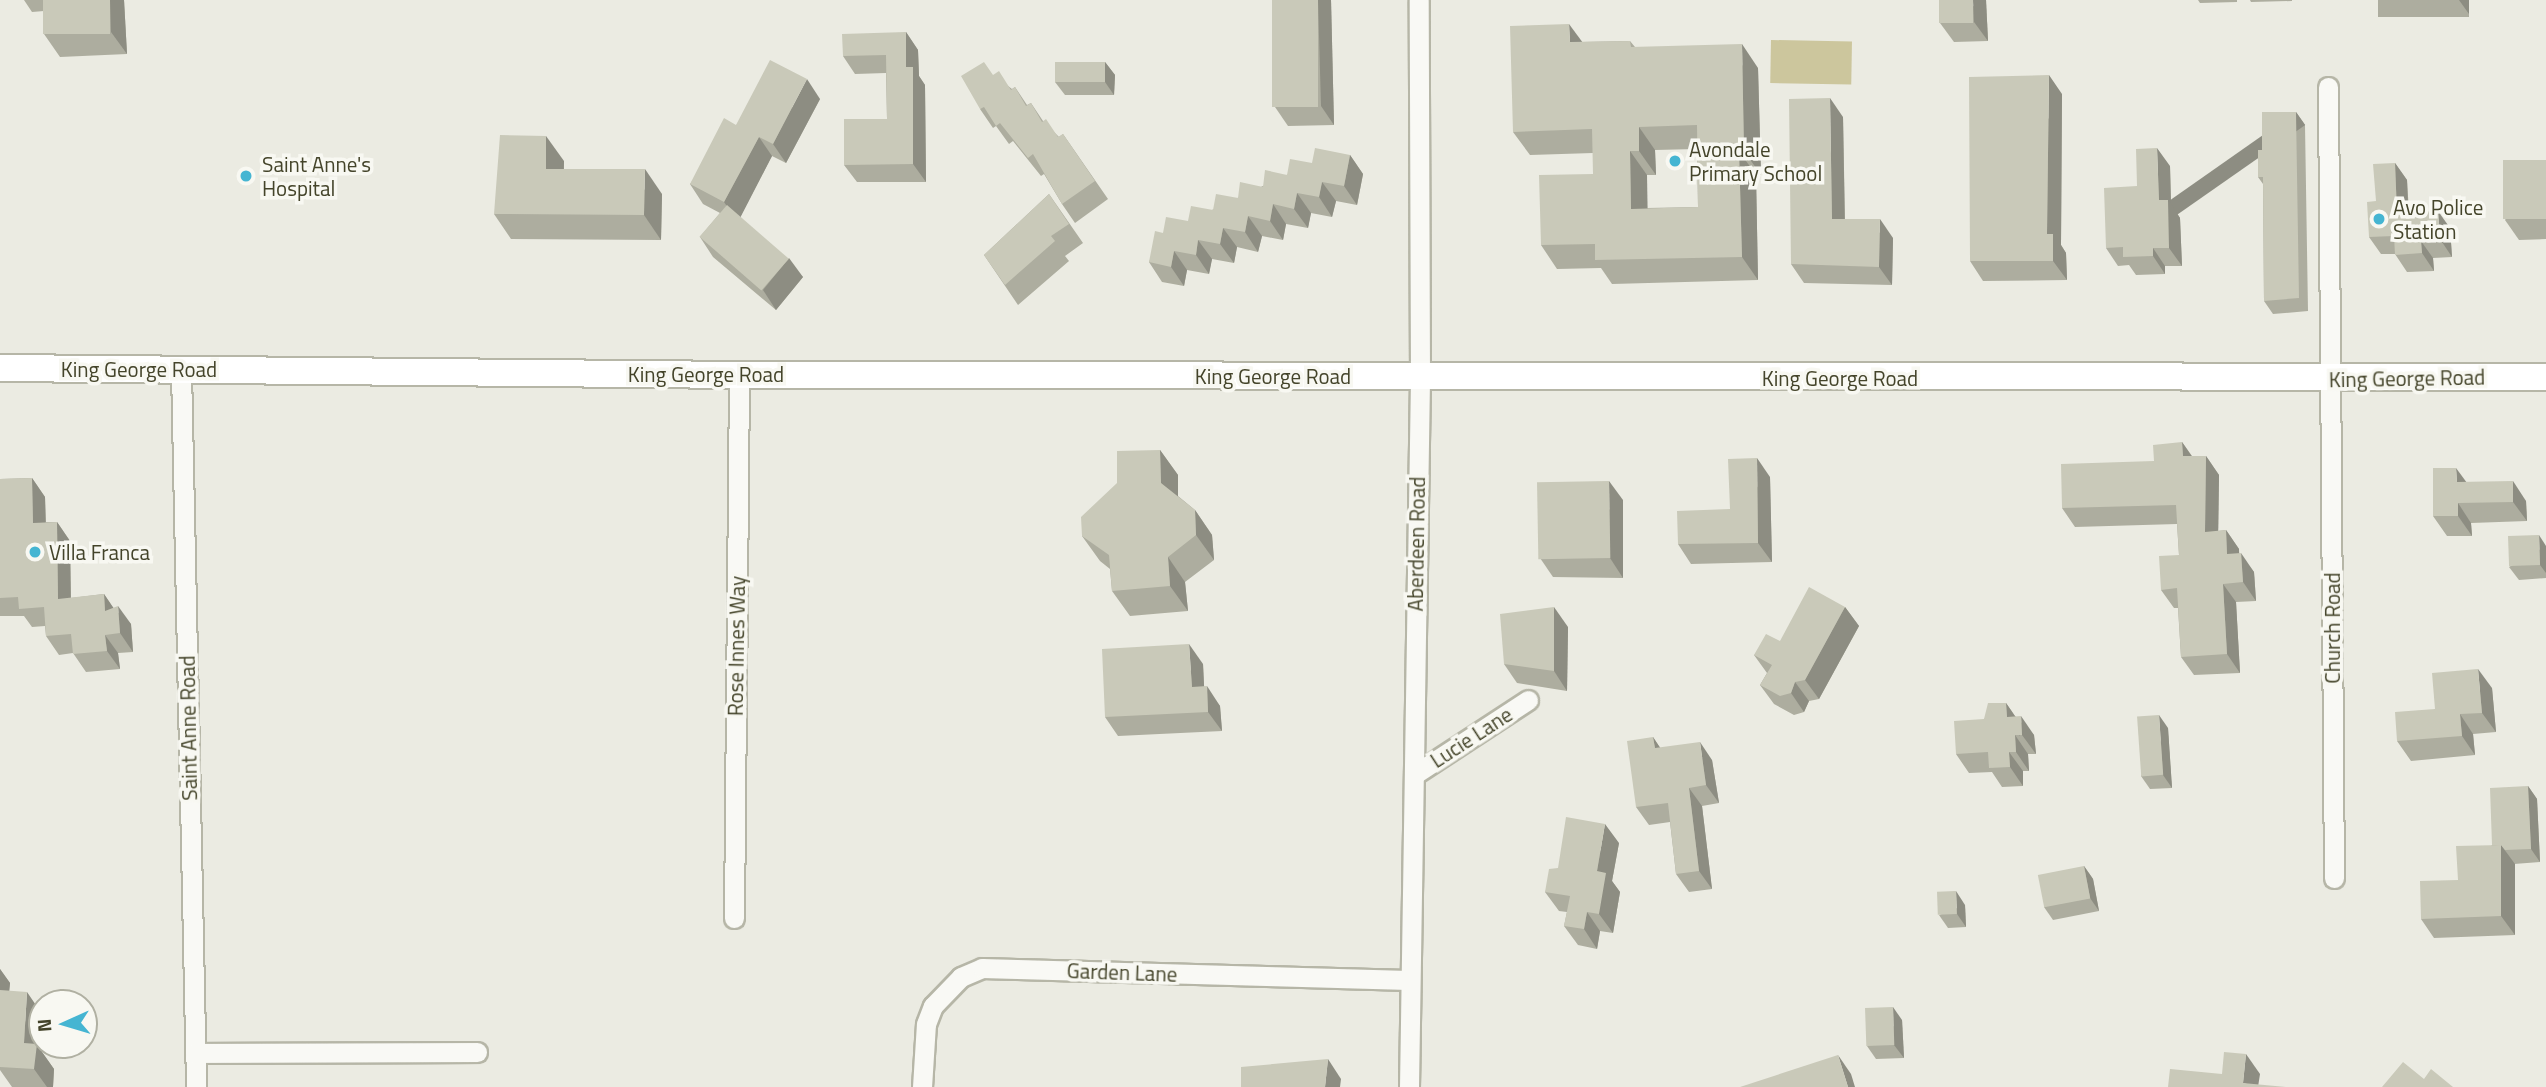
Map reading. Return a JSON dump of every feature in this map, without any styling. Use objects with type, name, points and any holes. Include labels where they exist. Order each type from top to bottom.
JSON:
[{"type":"main road","name":"King George Road","points":[[0,368],[739,375],[2329,379],[2546,377]]},
{"type":"street","name":"Aberdeen Road","points":[[1409,1087],[1408,980],[1415,774],[1420,377],[1419,0]]},
{"type":"street","name":"Church Road","points":[[2328,87],[2334,878]]},
{"type":"street","name":"Saint Anne Road","points":[[181,369],[196,1087]]},
{"type":"street","name":"Rose Innes Way","points":[[734,918],[739,375]]},
{"type":"street","name":"Lucie Lane","points":[[1415,774],[1528,700]]},
{"type":"street","name":"Garden Lane","points":[[922,1087],[926,1024],[933,1006],[961,978],[982,968],[1408,980]]},
{"type":"street","points":[[195,1053],[477,1052]]},
{"type":"shaded area","points":[[1771,40],[1852,41],[1851,84],[1770,83]]},
{"type":"building","points":[[43,0],[110,0],[110,34],[43,34]]},
{"type":"building","points":[[1272,0],[1318,0],[1318,107],[1272,107]]},
{"type":"building","points":[[1939,0],[1973,0],[1973,23],[1939,23]]},
{"type":"building","points":[[1569,24],[1570,42],[1630,41],[1631,47],[1742,44],[1744,151],[1739,151],[1742,257],[1595,260],[1595,244],[1541,245],[1539,175],[1593,174],[1592,129],[1513,132],[1510,26]],"holes":[[[1697,125],[1698,207],[1631,209],[1630,151],[1639,151],[1639,127]]]},
{"type":"building","points":[[906,32],[906,67],[913,67],[913,164],[844,165],[844,119],[887,119],[886,55],[843,56],[842,34]]},
{"type":"building","points":[[770,60],[807,79],[773,144],[759,137],[724,202],[690,184],[724,118],[736,125]]},
{"type":"building","points":[[984,62],[993,75],[999,71],[1011,90],[1015,87],[1026,106],[1031,103],[1042,122],[1046,119],[1058,137],[1063,134],[1095,181],[1062,204],[1033,154],[1028,158],[1000,123],[996,126],[984,107],[980,109],[961,76]]},
{"type":"building","points":[[1055,62],[1105,62],[1105,82],[1055,82]]},
{"type":"building","points":[[2049,75],[2047,234],[2053,234],[2053,261],[1970,261],[1969,77]]},
{"type":"building","points":[[1830,98],[1832,219],[1880,219],[1879,267],[1791,264],[1789,99]]},
{"type":"building","points":[[2262,112],[2296,112],[2299,298],[2264,301],[2263,177],[2258,177],[2258,150],[2262,150]]},
{"type":"building","points":[[500,135],[546,136],[546,169],[645,169],[644,215],[494,214]]},
{"type":"building","points":[[1315,148],[1350,155],[1344,186],[1322,182],[1319,197],[1297,193],[1294,209],[1273,204],[1270,221],[1248,216],[1245,232],[1223,228],[1220,244],[1198,240],[1196,255],[1174,251],[1171,267],[1149,262],[1155,231],[1163,233],[1166,217],[1188,221],[1191,206],[1213,210],[1216,194],[1238,198],[1240,182],[1263,187],[1265,170],[1287,175],[1290,159],[1312,163]]},
{"type":"building","points":[[2157,148],[2159,200],[2168,200],[2169,248],[2153,248],[2153,256],[2123,257],[2123,247],[2106,248],[2104,188],[2137,186],[2136,149]]},
{"type":"building","points":[[2503,160],[2546,160],[2546,219],[2503,219]]},
{"type":"building","points":[[2395,163],[2397,213],[2438,211],[2440,239],[2421,241],[2422,253],[2395,255],[2394,236],[2369,237],[2367,202],[2376,201],[2373,164]]},
{"type":"building","points":[[1049,194],[1069,224],[1051,236],[1055,241],[1005,285],[984,255]]},
{"type":"building","points":[[727,205],[789,259],[761,290],[699,237]]},
{"type":"building","points":[[2182,442],[2183,456],[2206,456],[2205,532],[2226,530],[2227,554],[2241,553],[2243,582],[2223,584],[2227,654],[2181,657],[2177,588],[2161,590],[2159,556],[2179,555],[2176,505],[2062,508],[2061,464],[2154,461],[2153,445]]},
{"type":"building","points":[[1160,450],[1161,483],[1195,510],[1196,535],[1168,557],[1170,586],[1112,591],[1109,555],[1082,536],[1081,517],[1117,483],[1117,451]]},
{"type":"building","points":[[1757,458],[1758,543],[1678,544],[1677,511],[1730,509],[1728,459]]},
{"type":"building","points":[[2433,468],[2456,468],[2457,482],[2513,481],[2513,502],[2458,503],[2458,516],[2433,516]]},
{"type":"building","points":[[32,478],[33,523],[57,522],[58,599],[104,594],[105,611],[118,606],[120,633],[105,635],[107,651],[73,654],[71,634],[46,636],[44,607],[19,609],[18,597],[0,598],[0,479]]},
{"type":"building","points":[[1609,481],[1610,558],[1538,559],[1537,482]]},
{"type":"building","points":[[2539,535],[2540,565],[2509,566],[2508,536]]},
{"type":"building","points":[[1809,587],[1845,607],[1805,680],[1795,682],[1791,693],[1780,696],[1760,685],[1772,665],[1754,655],[1766,634],[1780,641]]},
{"type":"building","points":[[1554,607],[1554,671],[1504,664],[1500,614]]},
{"type":"building","points":[[1189,644],[1192,687],[1207,686],[1208,712],[1105,717],[1102,649]]},
{"type":"building","points":[[2478,669],[2482,713],[2460,714],[2462,736],[2397,741],[2395,712],[2435,709],[2432,673]]},
{"type":"building","points":[[1988,703],[2006,703],[2007,717],[2021,716],[2022,735],[2015,735],[2016,752],[2009,752],[2010,767],[1989,768],[1988,752],[1956,754],[1954,721],[1984,719]]},
{"type":"building","points":[[2159,715],[2163,775],[2141,776],[2137,717]]},
{"type":"building","points":[[1653,737],[1655,748],[1700,742],[1706,785],[1689,788],[1699,871],[1676,874],[1668,803],[1636,807],[1627,741]]},
{"type":"building","points":[[2528,786],[2531,849],[2505,850],[2501,845],[2492,845],[2490,788]]},
{"type":"building","points":[[1566,817],[1605,824],[1597,871],[1606,873],[1599,914],[1587,912],[1584,929],[1564,926],[1570,896],[1545,892],[1549,869],[1558,868]]},
{"type":"building","points":[[2501,845],[2501,916],[2421,919],[2420,881],[2458,880],[2456,846]]},
{"type":"building","points":[[2084,866],[2090,898],[2044,907],[2038,875]]},
{"type":"building","points":[[1956,891],[1957,914],[1938,915],[1937,892]]},
{"type":"building","points":[[0,990],[27,992],[24,1043],[28,1043],[28,1059],[35,1059],[34,1069],[0,1067]]},
{"type":"building","points":[[1893,1007],[1894,1045],[1866,1046],[1865,1008]]},
{"type":"building","points":[[2224,1052],[2246,1054],[2243,1083],[2286,1087],[2168,1087],[2170,1069],[2222,1074]]},
{"type":"building","points":[[1838,1055],[1848,1087],[1740,1087]]},
{"type":"building","points":[[1328,1059],[1325,1087],[1241,1087],[1241,1067]]},
{"type":"building","points":[[2403,1062],[2424,1079],[2431,1069],[2453,1087],[2382,1087]]},
{"type":"place","name":"Avondale Primary School","points":[[1675,161]]},
{"type":"place","name":"Saint Anne's Hospital","points":[[246,176]]},
{"type":"place","name":"Avo Police Station","points":[[2379,219]]},
{"type":"place","name":"Villa Franca","points":[[35,552]]}]
